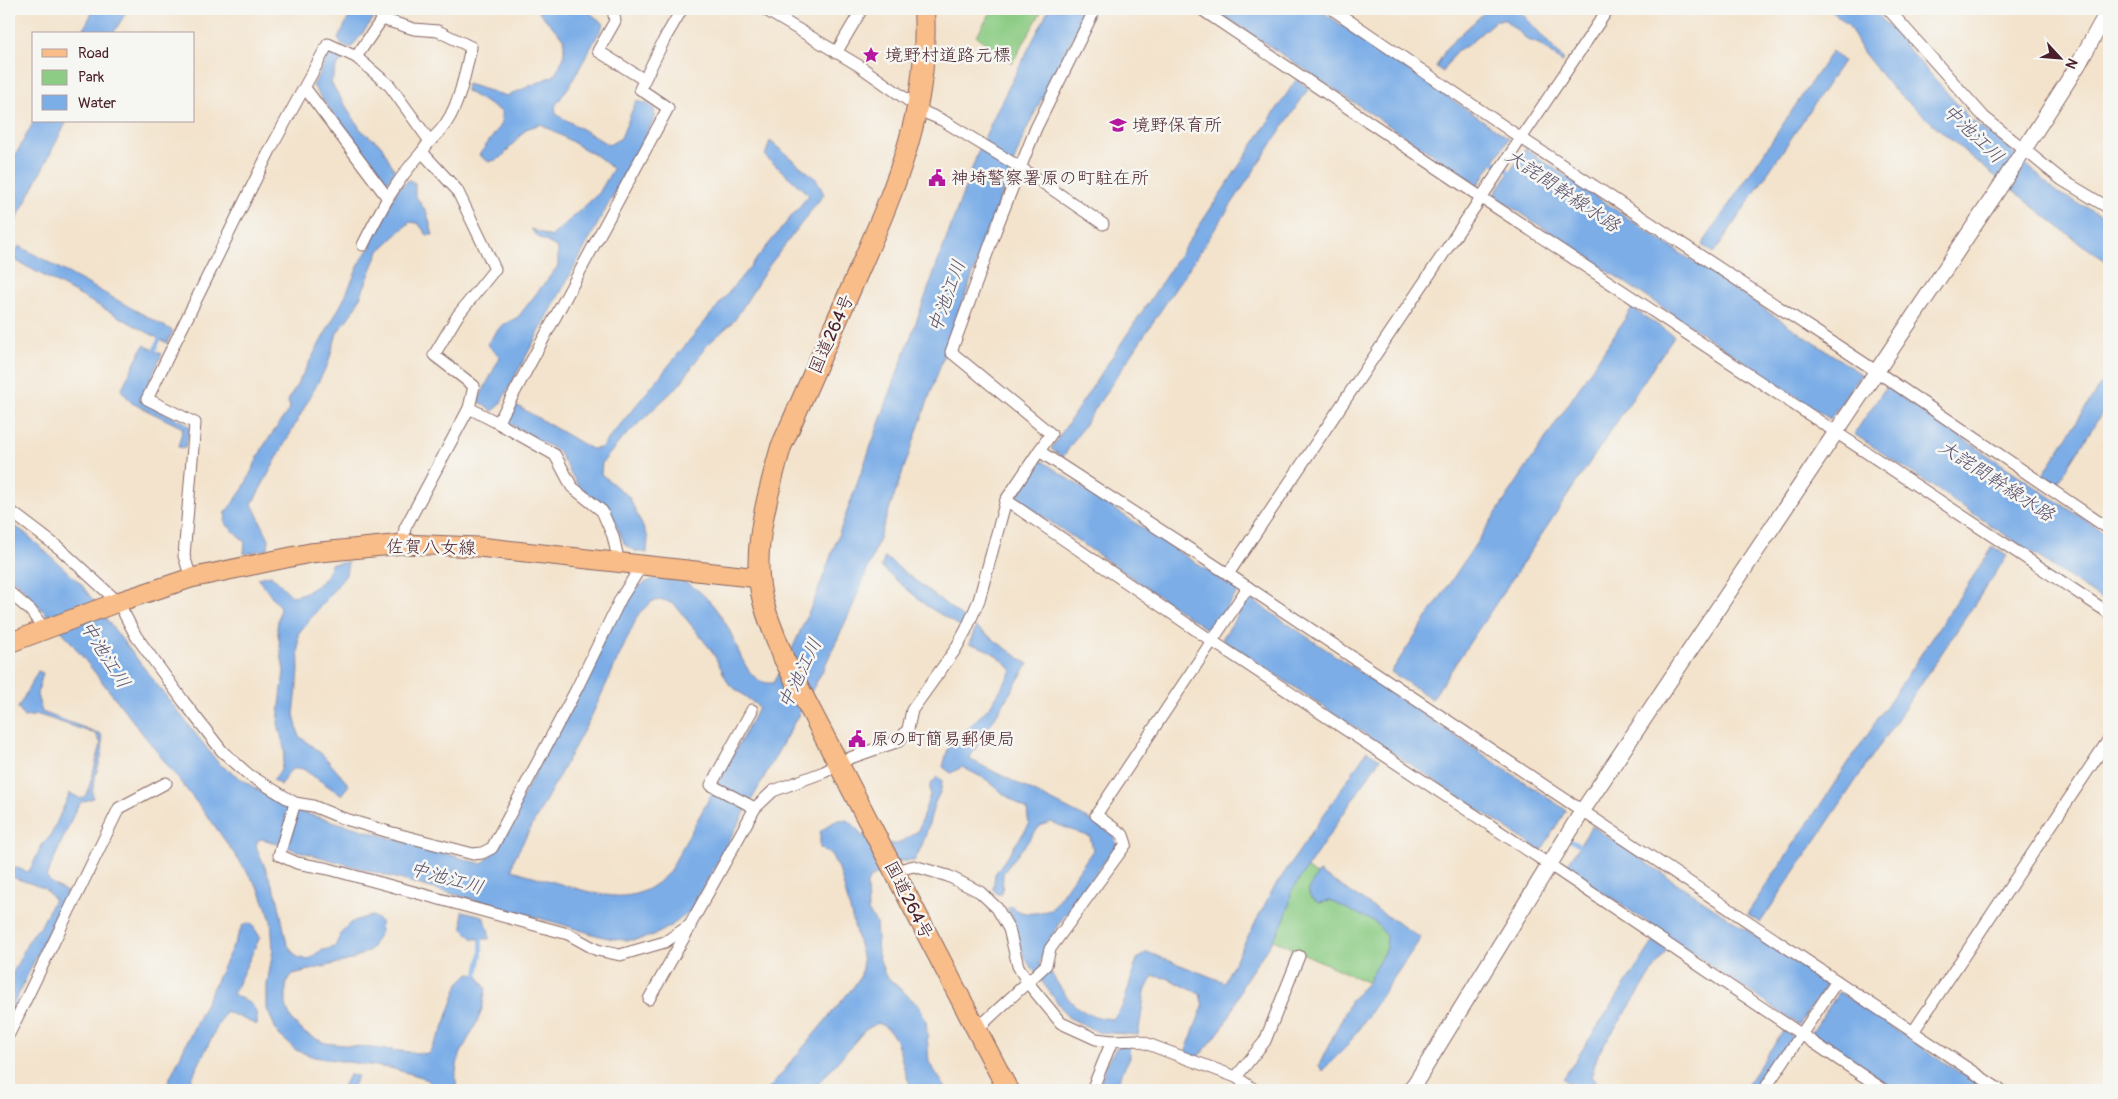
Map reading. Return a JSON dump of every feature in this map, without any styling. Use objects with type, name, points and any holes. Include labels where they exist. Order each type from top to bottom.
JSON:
[{"type":"highway","name":"国道264号","points":[[924,9],[925,36],[918,107],[907,153],[890,200],[781,447],[769,490],[762,526],[759,578],[762,600],[784,659],[1008,1090]]},
{"type":"main road","name":"佐賀八女線","points":[[47,628],[113,603],[191,578],[310,553],[403,544],[479,547],[759,578]]},
{"type":"main road","points":[[9,643],[47,628]]},
{"type":"street","points":[[613,9],[615,21],[598,51],[643,79]]},
{"type":"street","points":[[503,414],[668,108],[640,89],[643,79],[682,9]]},
{"type":"street","points":[[764,9],[858,65],[918,107],[1021,168],[1103,224]]},
{"type":"street","points":[[836,53],[862,9]]},
{"type":"street","points":[[649,999],[755,808],[773,791],[899,741],[908,729],[912,710],[955,650],[968,626],[979,600],[1006,500],[1051,434],[951,352],[1036,128],[1095,9]]},
{"type":"street","points":[[1201,9],[1482,198],[1663,316],[2109,613]]},
{"type":"street","points":[[1332,9],[1696,254],[1876,371],[2109,529]]},
{"type":"street","points":[[1228,574],[1608,9]]},
{"type":"street","points":[[1888,9],[1984,117],[2062,180],[2109,208]]},
{"type":"street","points":[[1411,1090],[1584,810],[1998,190],[2078,65],[2109,9]]},
{"type":"street","points":[[356,57],[382,19],[414,29],[438,31],[471,47],[459,98],[440,131],[429,140],[387,197],[363,245]]},
{"type":"street","points":[[191,578],[184,556],[195,423],[147,399],[270,150],[328,44],[356,57],[390,86],[429,140]]},
{"type":"street","points":[[305,88],[387,197]]},
{"type":"street","points":[[403,544],[405,528],[469,408],[474,386],[434,355],[458,315],[495,269],[457,190],[422,152]]},
{"type":"street","points":[[469,408],[503,414],[555,455],[572,487],[602,511],[613,536],[619,563]]},
{"type":"street","points":[[1039,451],[1584,810],[2000,1090]]},
{"type":"street","points":[[1006,500],[1212,642],[1550,865],[1801,1036],[1884,1090]]},
{"type":"street","points":[[9,510],[59,548],[113,603],[184,702],[222,751],[249,775],[295,804],[313,806],[342,818],[473,854],[482,853],[492,848],[576,690],[621,598],[642,565]]},
{"type":"street","points":[[976,1030],[1046,965],[1050,949],[1126,844],[1124,835],[1096,816],[1248,587]]},
{"type":"street","points":[[9,592],[47,628]]},
{"type":"street","points":[[752,710],[711,784],[755,808]]},
{"type":"street","points":[[1913,1032],[2109,739]]},
{"type":"street","points":[[9,1034],[119,808],[166,783]]},
{"type":"street","points":[[295,804],[279,855],[297,863],[330,868],[568,934],[597,950],[620,955],[665,942],[690,925]]},
{"type":"street","points":[[891,864],[914,866],[948,876],[980,892],[997,908],[1009,929],[1018,966],[1032,979],[1049,1011],[1061,1023],[1096,1039],[1112,1041],[1137,1040],[1236,1077],[1255,1090]]},
{"type":"street","points":[[1236,1077],[1266,1041],[1299,956]]},
{"type":"street","points":[[1764,1090],[1837,981]]},
{"type":"street","points":[[1092,1090],[1112,1041]]},
{"type":"green space","points":[[993,9],[1035,9],[1041,12],[1012,63],[976,36]]},
{"type":"green space","points":[[1299,864],[1417,937],[1382,989],[1260,934]]},
{"type":"water","points":[[94,9],[128,9],[114,32],[82,32]]},
{"type":"water","points":[[353,9],[381,9],[351,48],[342,45],[338,39]]},
{"type":"water","points":[[536,9],[585,9],[604,24],[570,85],[555,106],[556,114],[609,145],[621,138],[636,101],[648,104],[654,109],[655,118],[499,406],[493,411],[478,401],[500,357],[487,344],[501,326],[518,317],[558,266],[558,248],[538,237],[531,229],[551,237],[599,193],[613,169],[600,158],[541,124],[526,129],[501,158],[489,162],[479,155],[501,125],[502,112],[466,91],[467,84],[507,96],[555,75],[564,57],[564,39]]},
{"type":"water","name":"中池江川","points":[[1049,9],[1087,9],[1026,130],[1001,195],[872,558],[851,610],[822,672],[691,910],[659,933],[645,938],[616,939],[295,850],[263,839],[258,840],[256,846],[277,896],[287,944],[297,957],[308,960],[320,951],[335,947],[345,928],[359,919],[373,916],[380,921],[381,932],[370,950],[351,960],[293,974],[286,982],[286,1008],[293,1022],[306,1034],[325,1043],[428,1054],[442,1031],[459,983],[469,973],[479,977],[486,989],[477,1023],[459,1058],[456,1078],[457,1090],[435,1090],[434,1085],[422,1077],[390,1068],[314,1057],[296,1050],[278,1034],[267,1009],[267,985],[273,950],[271,920],[259,889],[212,822],[67,637],[18,583],[9,577],[9,522],[25,533],[81,584],[219,764],[283,807],[482,864],[494,852],[623,602],[640,586],[661,578],[672,578],[691,585],[707,599],[726,624],[749,671],[763,682],[773,683],[793,647],[817,594],[978,152],[997,110]],"holes":[[[664,600],[675,605],[712,651],[729,684],[759,707],[669,872],[658,883],[646,890],[635,894],[611,896],[585,891],[512,870],[514,859],[592,715],[639,613],[653,601]]]},
{"type":"water","points":[[1214,9],[1318,9],[1509,138],[1478,185]]},
{"type":"water","points":[[1488,9],[1518,9],[1564,60],[1562,62],[1539,44],[1528,40],[1505,20],[1496,20],[1468,45],[1456,51],[1443,72],[1436,67],[1447,47]]},
{"type":"water","name":"中池江川","points":[[1830,9],[1873,9],[1971,120],[2011,150],[2056,192],[2109,219],[2109,263],[2077,241],[1971,157],[1892,88],[1863,52],[1849,26]]},
{"type":"water","points":[[1832,51],[1843,61],[1714,253],[1702,245]]},
{"type":"water","points":[[337,53],[343,59],[336,68],[331,83],[361,130],[381,145],[395,171],[385,185],[313,86],[328,56]]},
{"type":"water","points":[[1296,80],[1309,88],[1063,457],[1051,449]]},
{"type":"water","points":[[33,122],[66,122],[9,234],[9,167]]},
{"type":"water","points":[[770,141],[816,179],[824,194],[768,267],[734,321],[707,345],[680,384],[621,440],[602,463],[601,474],[629,497],[648,538],[647,553],[635,551],[625,545],[614,520],[604,506],[577,484],[558,451],[512,425],[509,419],[516,405],[591,449],[601,448],[809,195],[765,156]]},
{"type":"water","points":[[1525,149],[1861,374],[1830,419],[1494,195]]},
{"type":"water","points":[[409,180],[415,183],[415,195],[427,213],[433,235],[427,235],[418,223],[410,222],[379,251],[356,307],[337,333],[328,364],[252,504],[269,539],[268,549],[244,554],[245,542],[225,523],[226,512],[243,489],[263,447],[290,408],[288,401],[343,301],[362,258],[370,249],[372,239],[398,189]]},
{"type":"water","points":[[19,246],[173,331],[167,343],[13,259]]},
{"type":"water","points":[[1632,308],[1674,336],[1432,699],[1391,672]]},
{"type":"water","points":[[144,345],[162,354],[140,401],[186,423],[190,428],[185,448],[178,447],[183,428],[132,403],[121,390]]},
{"type":"water","points":[[2109,371],[2109,402],[2057,484],[2043,475]]},
{"type":"water","points":[[1886,387],[2109,536],[2109,604],[1854,434]]},
{"type":"water","points":[[1042,461],[1238,591],[1211,632],[1016,498]]},
{"type":"water","points":[[1993,547],[2007,556],[1760,923],[1747,914]]},
{"type":"water","points":[[885,557],[966,620],[963,628],[927,606],[881,567]]},
{"type":"water","points":[[348,562],[346,575],[298,634],[299,671],[294,714],[299,736],[323,755],[349,785],[341,795],[299,768],[287,774],[281,785],[273,780],[281,770],[285,752],[278,723],[284,671],[277,628],[280,607],[257,578],[271,575],[292,596],[299,595],[317,586],[326,576],[331,564]]},
{"type":"water","points":[[1249,598],[1566,810],[1541,851],[1222,639]]},
{"type":"water","points":[[976,627],[1028,664],[969,759],[1092,821],[1114,836],[1117,845],[1059,923],[1039,963],[1044,972],[1051,973],[1075,1005],[1091,1015],[1113,1019],[1123,1006],[1137,959],[1147,952],[1224,982],[1272,891],[1367,751],[1380,759],[1291,892],[1286,915],[1276,936],[1245,981],[1226,1022],[1198,1057],[1192,1058],[1185,1053],[1203,1006],[1200,994],[1167,978],[1153,976],[1145,991],[1138,1035],[1098,1032],[1068,1017],[1024,957],[1012,916],[1007,909],[1011,906],[1025,913],[1051,910],[1093,850],[1090,837],[1051,822],[1040,826],[1003,873],[1002,894],[997,894],[993,889],[995,874],[1029,825],[1027,810],[987,780],[962,767],[951,773],[943,767],[948,748],[991,705],[1012,671],[993,653],[969,644]]},
{"type":"water","points":[[38,671],[43,673],[37,695],[42,712],[101,734],[103,742],[101,758],[94,782],[93,798],[82,802],[77,807],[46,877],[54,885],[67,892],[9,1014],[9,981],[32,934],[40,928],[54,899],[44,888],[9,876],[9,865],[28,872],[40,848],[50,837],[70,793],[81,799],[87,794],[101,744],[96,734],[39,715],[24,717],[18,708]]},
{"type":"water","points":[[937,777],[942,780],[941,790],[934,805],[923,842],[914,861],[899,861],[877,855],[873,859],[881,873],[870,878],[867,884],[868,911],[876,923],[878,954],[885,975],[919,1006],[926,1021],[929,1062],[947,1090],[914,1090],[905,1072],[893,1035],[887,1028],[878,1023],[865,1030],[813,1090],[768,1090],[861,975],[863,960],[841,875],[831,854],[820,848],[820,832],[832,823],[847,820],[852,823],[861,835],[882,843],[897,844],[918,831],[930,795],[930,785]]},
{"type":"water","points":[[1592,826],[1827,984],[1799,1025],[1566,867]]},
{"type":"water","points":[[1319,872],[1421,938],[1347,1046],[1322,1071],[1319,1065],[1351,1000],[1368,982],[1386,948],[1387,936],[1375,922],[1330,901],[1319,903],[1310,897],[1308,889]]},
{"type":"water","points":[[462,911],[483,916],[489,932],[489,939],[473,939],[463,929]]},
{"type":"water","points":[[251,923],[260,937],[233,994],[248,1002],[254,1008],[257,1025],[225,1011],[186,1090],[164,1090],[243,925]]},
{"type":"water","points":[[1654,941],[1667,950],[1598,1054],[1591,1077],[1601,1086],[1598,1090],[1577,1090],[1577,1088],[1563,1079]]},
{"type":"water","points":[[1839,992],[1986,1090],[1896,1090],[1811,1034]]},
{"type":"water","points":[[1784,1030],[1793,1037],[1757,1090],[1743,1090]]},
{"type":"water","points":[[1129,1046],[1130,1057],[1117,1083],[1119,1090],[1099,1090],[1106,1063],[1117,1047]]},
{"type":"water","points":[[349,1075],[358,1076],[351,1090],[341,1090]]},
{"type":"waterway","name":"大詫間幹線水路","points":[[1489,159],[1513,174]]},
{"type":"waterway","points":[[9,250],[19,255]]},
{"type":"waterway","points":[[153,354],[161,335]]},
{"type":"waterway","points":[[1568,839],[1581,847]]},
{"type":"waterway","points":[[476,979],[481,954],[481,937]]},
{"type":"place","name":"境野村道路元標","points":[[871,55]]},
{"type":"place","name":"境野保育所","points":[[1118,125]]},
{"type":"place","name":"神埼警察署原の町駐在所","points":[[937,178]]},
{"type":"place","name":"原の町簡易郵便局","points":[[857,739]]}]
